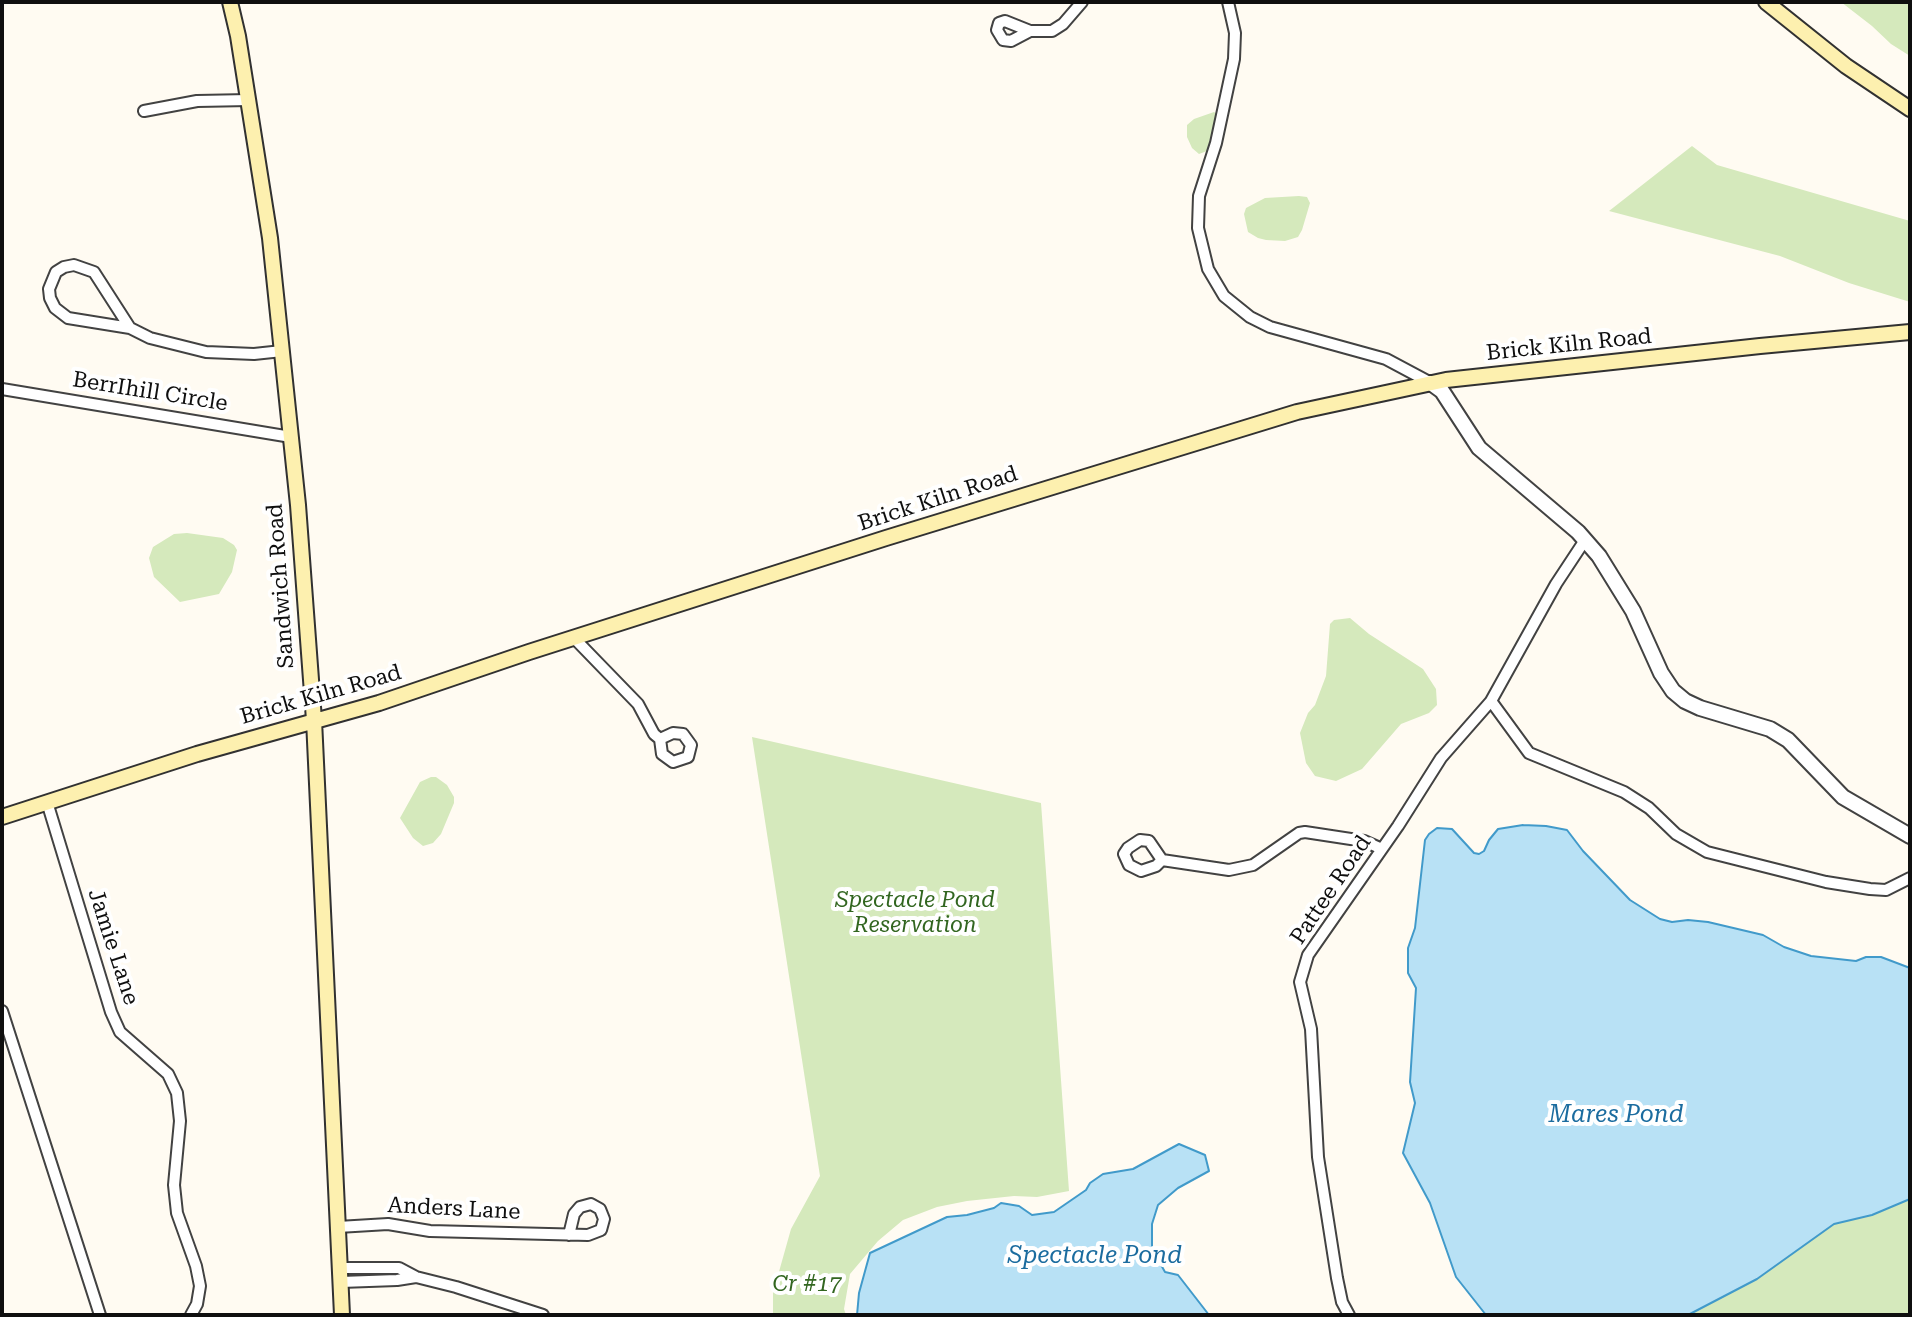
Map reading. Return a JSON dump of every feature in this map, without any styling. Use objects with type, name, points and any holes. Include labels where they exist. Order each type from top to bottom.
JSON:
[{"type":"main road","name":"Sandwich Road","points":[[230,2],[270,238],[291,437],[314,720],[342,1315]]},
{"type":"main road","points":[[1766,2],[1846,66],[1910,109]]},
{"type":"main road","name":"Brick Kiln Road","points":[[2,817],[197,754],[379,703],[574,638],[1320,406],[1431,383],[1707,351],[1910,332]]},
{"type":"street","points":[[1030,31],[1044,32],[1058,28],[1082,2]]},
{"type":"street","points":[[1228,2],[1235,33],[1234,59],[1216,143],[1199,196],[1198,228],[1208,269],[1224,296],[1250,317],[1270,327],[1386,359],[1442,391],[1479,448],[1585,540],[1619,584],[1661,673],[1673,691],[1700,708],[1770,729],[1788,740],[1843,797],[1910,836]]},
{"type":"street","points":[[144,111],[197,101],[249,100]]},
{"type":"street","points":[[130,328],[94,272],[74,265],[56,272],[49,289],[53,306],[59,313],[82,322],[130,328],[150,338],[206,352],[254,354],[282,351]]},
{"type":"street","name":"BerrIhill Circle","points":[[2,389],[291,437]]},
{"type":"street","name":"Pattee Road","points":[[1349,1315],[1342,1302],[1326,1221],[1318,1157],[1311,1029],[1300,982],[1308,955],[1441,758],[1491,701],[1556,584],[1585,540]]},
{"type":"street","points":[[574,638],[638,704],[654,734],[660,739]]},
{"type":"street","points":[[1491,701],[1529,753],[1624,792],[1649,808],[1676,834],[1707,852],[1826,882],[1870,889],[1886,890],[1910,878]]},
{"type":"street","name":"Jamie Lane","points":[[47,802],[111,1012],[120,1032],[168,1074],[177,1093],[180,1121],[174,1185],[177,1213],[200,1286],[197,1304],[191,1315]]},
{"type":"street","points":[[1162,860],[1229,870],[1253,865],[1305,832],[1364,841],[1382,849]]},
{"type":"street","points":[[2,1011],[100,1315]]},
{"type":"street","name":"Anders Lane","points":[[338,1227],[388,1224],[430,1231],[569,1235]]},
{"type":"street","points":[[341,1275],[397,1280],[416,1277],[468,1290],[543,1315]]},
{"type":"green space","points":[[1841,2],[1910,2],[1910,56],[1891,44]]},
{"type":"green space","points":[[1214,112],[1217,114],[1207,151],[1199,154],[1187,137],[1187,125]]},
{"type":"green space","points":[[1692,146],[1717,165],[1910,221],[1910,302],[1849,283],[1780,256],[1609,211]]},
{"type":"green space","points":[[1307,197],[1310,203],[1298,237],[1285,241],[1266,240],[1248,232],[1244,214],[1246,208],[1265,198]]},
{"type":"green space","points":[[174,534],[223,538],[237,550],[232,572],[219,594],[180,602],[154,577],[149,558],[153,547]]},
{"type":"green space","points":[[1350,618],[1423,669],[1436,689],[1437,705],[1429,713],[1401,724],[1362,769],[1336,781],[1315,776],[1306,763],[1300,733],[1326,676],[1330,624],[1334,620]]},
{"type":"green space","name":"Spectacle Pond Reservation","points":[[752,737],[1041,803],[1069,1191],[1037,1197],[967,1201],[937,1207],[903,1220],[878,1241],[850,1274],[844,1309],[846,1315],[773,1315],[773,1293],[791,1229],[820,1176]]},
{"type":"green space","points":[[431,777],[447,785],[454,803],[441,834],[433,843],[423,846],[413,838],[400,818],[420,782]]},
{"type":"green space","points":[[1910,1181],[1910,1315],[1634,1315]]},
{"type":"water","name":"Mares Pond","points":[[1523,825],[1567,830],[1630,900],[1660,919],[1708,922],[1763,935],[1784,947],[1811,956],[1856,961],[1881,957],[1910,968],[1910,1199],[1872,1215],[1834,1224],[1757,1279],[1688,1315],[1486,1315],[1456,1277],[1430,1203],[1403,1153],[1415,1103],[1410,1082],[1416,988],[1408,973],[1408,948],[1415,928],[1425,840],[1429,834],[1437,828],[1452,829],[1474,853],[1479,854],[1498,829]]},
{"type":"water","name":"Spectacle Pond","points":[[1179,1144],[1205,1155],[1209,1171],[1178,1188],[1158,1205],[1152,1224],[1152,1249],[1165,1272],[1178,1275],[1209,1315],[857,1315],[859,1293],[870,1253],[947,1217],[994,1208],[1001,1203],[1019,1206],[1032,1215],[1054,1212],[1103,1174],[1133,1169]]},
{"type":"park label","name":"Cr #17","points":[[807,1285]]}]
